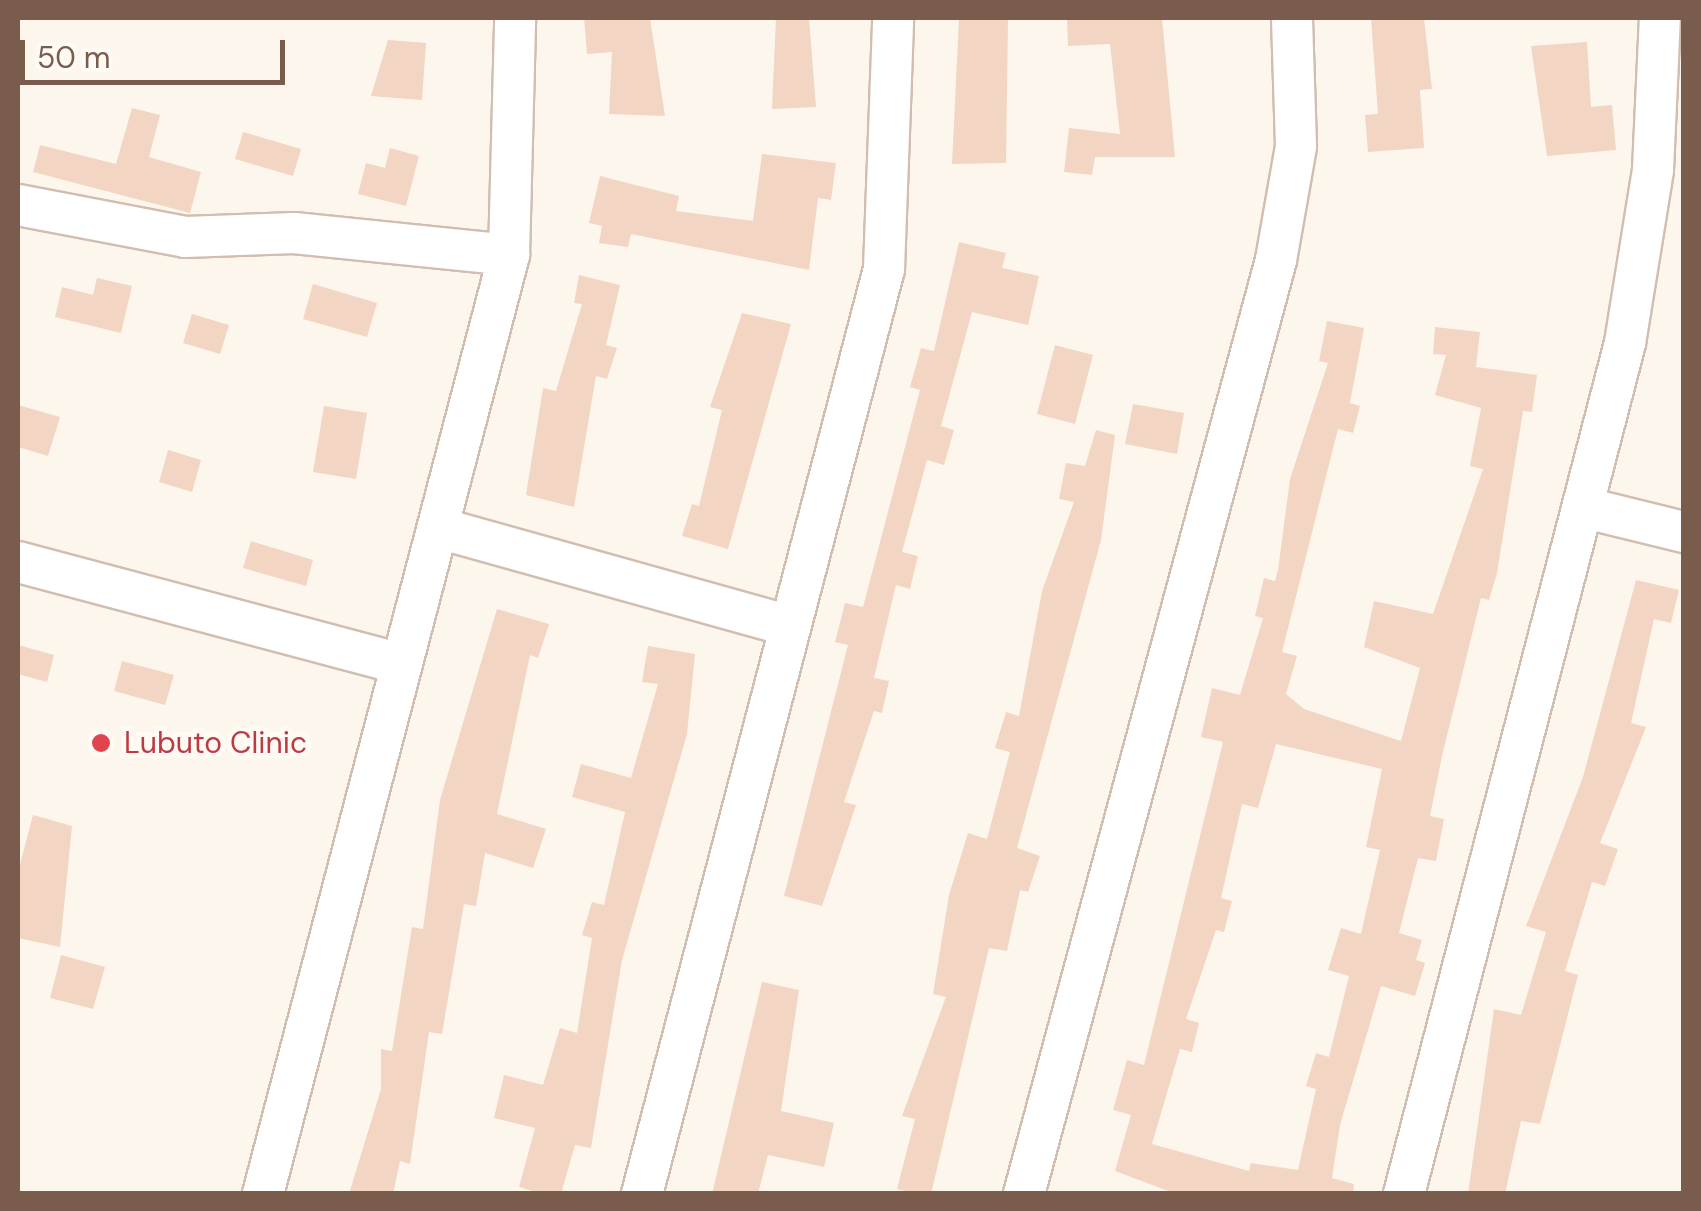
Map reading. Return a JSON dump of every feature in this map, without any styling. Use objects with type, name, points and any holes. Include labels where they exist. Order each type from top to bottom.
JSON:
[{"type":"street","points":[[263,1194],[509,255],[516,18]]},
{"type":"street","points":[[642,1194],[787,625],[884,269],[893,18]]},
{"type":"street","points":[[1024,1194],[1276,260],[1296,146],[1292,18]]},
{"type":"street","points":[[1404,1194],[1586,508],[1642,260],[1660,18]]},
{"type":"street","points":[[18,205],[186,237],[294,233],[509,255]]},
{"type":"street","points":[[1586,508],[1684,532]]},
{"type":"street","points":[[439,528],[787,625]]},
{"type":"street","points":[[18,562],[402,664]]},
{"type":"building","points":[[584,18],[650,18],[665,116],[609,114],[612,52],[587,54]]},
{"type":"building","points":[[776,18],[809,18],[816,107],[772,109]]},
{"type":"building","points":[[959,18],[1008,18],[1006,163],[952,164]]},
{"type":"building","points":[[1067,18],[1162,18],[1175,157],[1095,157],[1092,175],[1064,172],[1069,128],[1120,134],[1110,44],[1068,46]]},
{"type":"building","points":[[1371,18],[1424,18],[1432,89],[1420,90],[1424,148],[1368,152],[1365,115],[1378,114]]},
{"type":"building","points":[[388,40],[426,43],[422,100],[371,96]]},
{"type":"building","points":[[1587,42],[1591,107],[1612,105],[1616,150],[1547,156],[1531,46]]},
{"type":"building","points":[[132,108],[160,115],[149,157],[201,172],[190,213],[33,172],[40,145],[116,164]]},
{"type":"building","points":[[243,132],[301,149],[293,176],[235,159]]},
{"type":"building","points":[[390,148],[419,156],[406,206],[358,194],[366,163],[385,168]]},
{"type":"building","points":[[762,154],[836,163],[831,200],[818,198],[809,270],[631,234],[628,247],[599,243],[602,226],[589,223],[600,176],[679,196],[676,211],[753,221]]},
{"type":"building","points":[[959,242],[1006,253],[1002,268],[1039,276],[1028,325],[972,312],[941,426],[954,430],[944,465],[927,460],[902,552],[918,556],[910,589],[896,585],[874,678],[889,681],[882,713],[874,711],[844,802],[856,805],[822,906],[784,896],[848,645],[835,642],[845,603],[863,607],[920,390],[910,387],[921,348],[934,351]]},
{"type":"building","points":[[579,275],[620,285],[606,345],[617,348],[607,379],[596,376],[574,507],[526,495],[543,388],[556,391],[582,304],[574,303]]},
{"type":"building","points":[[97,278],[132,286],[121,333],[55,317],[62,287],[93,295]]},
{"type":"building","points":[[313,284],[377,303],[367,337],[303,319]]},
{"type":"building","points":[[742,313],[791,324],[728,549],[682,536],[692,504],[699,506],[722,410],[710,407]]},
{"type":"building","points":[[192,314],[229,325],[220,354],[183,343]]},
{"type":"building","points":[[1327,321],[1364,328],[1350,403],[1360,406],[1353,433],[1338,429],[1282,652],[1297,656],[1286,694],[1304,709],[1401,741],[1420,668],[1364,647],[1374,601],[1433,614],[1483,469],[1470,466],[1481,408],[1435,395],[1446,355],[1433,354],[1435,327],[1480,332],[1476,367],[1537,375],[1532,412],[1523,411],[1497,573],[1489,600],[1481,598],[1442,756],[1430,816],[1444,819],[1436,861],[1418,858],[1399,933],[1422,940],[1416,960],[1425,963],[1415,996],[1381,986],[1340,1125],[1332,1178],[1354,1184],[1353,1194],[1176,1194],[1115,1171],[1131,1115],[1113,1110],[1127,1060],[1144,1065],[1223,742],[1201,737],[1212,688],[1240,695],[1263,618],[1255,616],[1264,578],[1275,581],[1278,570],[1290,479],[1328,363],[1319,361]],"holes":[[[1276,744],[1382,769],[1366,847],[1380,850],[1361,934],[1341,928],[1328,970],[1349,976],[1329,1057],[1316,1053],[1306,1086],[1316,1089],[1298,1170],[1251,1163],[1249,1171],[1152,1144],[1180,1049],[1192,1052],[1199,1023],[1186,1019],[1216,930],[1224,932],[1232,901],[1221,898],[1242,804],[1258,808]]]},
{"type":"building","points":[[1055,345],[1093,355],[1075,424],[1037,414]]},
{"type":"building","points":[[1133,404],[1184,413],[1177,454],[1125,444]]},
{"type":"building","points":[[18,405],[60,417],[48,456],[18,447]]},
{"type":"building","points":[[324,406],[367,413],[356,479],[313,472]]},
{"type":"building","points":[[1096,430],[1115,435],[1101,540],[1017,848],[1040,856],[1028,892],[1020,890],[1007,951],[989,948],[931,1194],[916,1194],[897,1189],[915,1119],[902,1116],[946,997],[933,994],[949,895],[968,833],[987,839],[1010,752],[995,748],[1006,712],[1019,716],[1042,591],[1074,502],[1059,499],[1066,463],[1085,466]]},
{"type":"building","points":[[168,450],[201,460],[192,492],[159,482]]},
{"type":"building","points":[[251,541],[313,560],[306,586],[243,568]]},
{"type":"building","points":[[1636,580],[1679,590],[1671,623],[1654,619],[1631,723],[1646,727],[1600,843],[1618,849],[1605,886],[1592,882],[1565,971],[1578,975],[1540,1124],[1521,1121],[1505,1194],[1468,1194],[1494,1009],[1521,1015],[1546,932],[1526,926],[1583,777]]},
{"type":"building","points":[[497,609],[549,624],[538,658],[530,655],[497,814],[546,829],[533,868],[485,853],[476,906],[464,904],[442,1034],[429,1032],[410,1164],[400,1161],[393,1194],[349,1194],[381,1089],[381,1049],[392,1051],[412,927],[423,929],[440,800]]},
{"type":"building","points":[[18,645],[54,655],[47,682],[18,674]]},
{"type":"building","points":[[648,646],[695,654],[687,734],[622,960],[591,1148],[575,1145],[561,1194],[543,1194],[519,1187],[535,1128],[494,1118],[504,1075],[543,1085],[560,1028],[577,1033],[592,938],[582,935],[592,902],[604,905],[625,812],[572,797],[581,764],[631,778],[658,684],[642,682]]},
{"type":"building","points":[[122,661],[174,675],[165,705],[114,691]]},
{"type":"building","points":[[33,815],[72,826],[60,947],[18,938],[18,872]]},
{"type":"building","points":[[61,955],[105,967],[93,1009],[50,998]]},
{"type":"building","points":[[762,982],[799,990],[781,1111],[834,1123],[824,1167],[768,1155],[758,1194],[712,1194]]},
{"type":"place","name":"Lubuto Clinic","points":[[101,743]]}]
